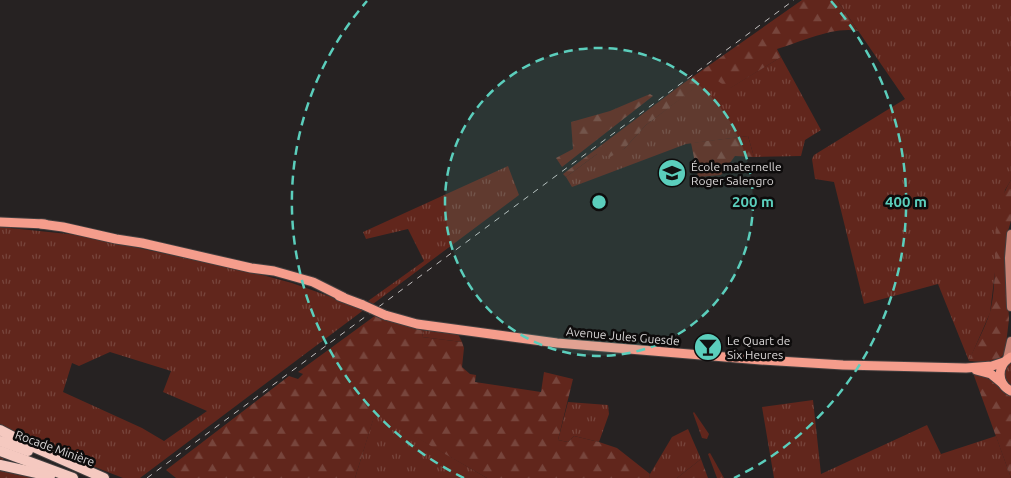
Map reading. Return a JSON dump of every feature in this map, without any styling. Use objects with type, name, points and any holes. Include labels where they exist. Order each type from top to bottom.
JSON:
[{"type":"highway","points":[[0,430],[103,478]]},
{"type":"highway","name":"Rocade Minière","points":[[0,441],[103,478]]},
{"type":"highway","name":"Rocade Minière","points":[[0,451],[73,478]]},
{"type":"highway","points":[[0,465],[58,478]]},
{"type":"main road","name":"Avenue Jules Guesde","points":[[0,222],[63,227],[251,268],[300,282],[343,297],[385,315],[418,324],[580,346],[831,365],[966,368]]},
{"type":"main road","points":[[1011,234],[1009,258],[1011,307]]},
{"type":"main road","points":[[1002,384],[1000,374],[1007,359],[1011,341]]},
{"type":"main road","points":[[966,368],[992,366],[1007,359]]},
{"type":"main road","points":[[966,368],[989,374],[1011,391]]},
{"type":"green space","points":[[802,0],[837,0],[858,31],[849,30],[828,33],[777,49],[781,57],[729,89],[711,76],[646,125],[624,149],[610,157],[597,154],[566,177],[563,174],[681,85]]},
{"type":"green space","points":[[837,0],[1011,0],[1011,180],[1005,190],[990,313],[969,361],[938,284],[864,304],[834,182],[815,179],[812,159],[814,155],[905,99]]},
{"type":"green space","points":[[781,57],[821,130],[805,140],[801,156],[754,157],[748,136],[686,144],[572,187],[566,177],[597,154],[624,149],[646,125],[711,75],[730,88]]},
{"type":"green space","points":[[650,94],[653,96],[562,167],[556,158],[573,149],[571,122],[610,111]]},
{"type":"green space","points":[[748,136],[754,157],[735,156],[721,175],[698,177],[691,143]]},
{"type":"green space","points":[[508,166],[519,195],[373,304],[368,301],[424,261],[408,229],[366,239],[363,232]]},
{"type":"green space","points":[[1011,180],[1011,221],[1008,231],[1006,258],[1009,319],[1005,353],[999,359],[983,362],[969,361],[990,312],[993,296],[996,228],[1003,195]]},
{"type":"green space","points":[[0,227],[78,235],[251,272],[292,283],[365,309],[140,478],[123,478],[0,430]],"holes":[[[110,352],[171,371],[163,392],[207,411],[164,441],[142,428],[63,392],[72,363],[79,366]]]},
{"type":"green space","points":[[376,315],[424,329],[422,337],[462,342],[464,348],[462,367],[470,374],[476,375],[475,382],[541,392],[544,372],[573,379],[558,440],[568,442],[574,436],[617,448],[650,474],[649,478],[487,478],[375,414],[355,478],[176,478],[166,470],[289,376],[298,379],[303,374],[298,372]]},
{"type":"green space","points":[[424,329],[458,334],[462,342],[422,337]]},
{"type":"green space","points":[[1011,362],[1011,385],[1006,379],[1005,373],[1006,368]]},
{"type":"green space","points":[[973,373],[992,376],[1011,396],[1011,478]]},
{"type":"green space","points":[[813,400],[821,474],[927,425],[941,454],[996,436],[1011,478],[774,478],[762,407]]},
{"type":"green space","points":[[568,402],[608,405],[609,414],[599,442],[574,436],[568,442],[558,440]]},
{"type":"green space","points":[[694,412],[709,434],[707,439],[702,438]]},
{"type":"green space","points":[[375,413],[487,478],[355,478]]},
{"type":"green space","points":[[688,429],[701,459],[677,478],[649,478],[672,437]]},
{"type":"green space","points":[[710,453],[724,478],[717,478],[708,454]]},
{"type":"green space","points":[[0,456],[4,457],[1,468],[43,478],[0,478]]},
{"type":"green space","points":[[701,459],[708,478],[677,478]]},
{"type":"railway","points":[[147,478],[794,0]]},
{"type":"place","name":"École maternelle Roger Salengro","points":[[672,173]]},
{"type":"place","name":"Le Quart de Six Heures","points":[[708,347]]}]
